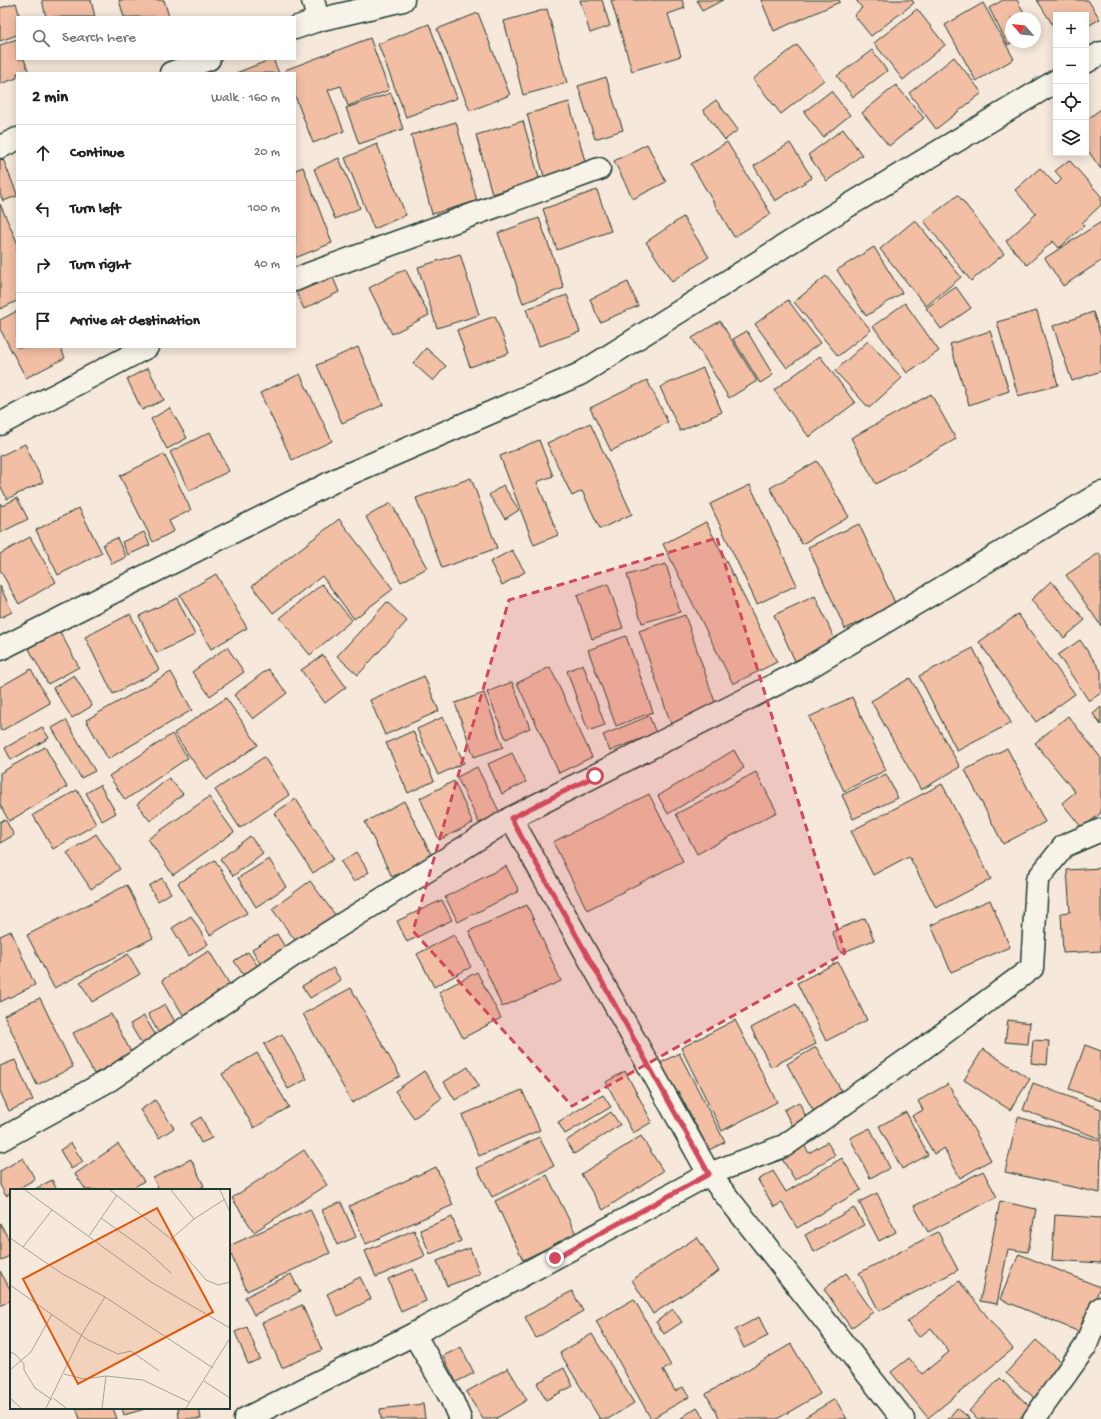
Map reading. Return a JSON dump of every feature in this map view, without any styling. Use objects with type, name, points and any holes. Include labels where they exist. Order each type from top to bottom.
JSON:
[{"type":"street","points":[[296,27],[316,10],[403,0]]},
{"type":"street","points":[[1089,60],[1101,53]]},
{"type":"street","points":[[174,72],[207,60]]},
{"type":"street","points":[[0,649],[342,477],[580,374],[843,209],[1053,82]]},
{"type":"street","points":[[0,147],[16,139]]},
{"type":"street","points":[[296,280],[599,169]]},
{"type":"street","points":[[0,424],[146,348]]},
{"type":"street","points":[[0,1140],[111,1079],[301,950],[511,818],[806,669],[1101,493]]},
{"type":"street","points":[[511,818],[709,1174],[903,1419]]},
{"type":"street","points":[[246,1419],[414,1334],[709,1174],[784,1146],[921,1050],[1032,968],[1037,880],[1064,846],[1101,830]]},
{"type":"street","points":[[1034,1419],[1085,1347],[1101,1308]]},
{"type":"street","points":[[414,1334],[450,1398],[460,1419]]},
{"type":"highlighted area","points":[[717,538],[845,953],[572,1106],[413,931],[509,600]]},
{"type":"building","points":[[42,0],[91,0],[95,16],[46,16]]},
{"type":"building","points":[[119,0],[164,0],[169,16],[124,16]]},
{"type":"building","points":[[580,0],[602,0],[610,26],[590,33]]},
{"type":"building","points":[[611,0],[682,0],[685,8],[668,14],[681,56],[632,71]]},
{"type":"building","points":[[697,0],[723,0],[702,11]]},
{"type":"building","points":[[761,0],[839,0],[840,2],[774,31]]},
{"type":"building","points":[[856,0],[912,0],[914,3],[871,36],[854,15],[862,8]]},
{"type":"building","points":[[1003,0],[1017,0],[1024,12],[1005,12],[1005,39],[989,8]]},
{"type":"building","points":[[1037,0],[1088,0],[1100,19],[1089,25],[1089,12],[1053,12],[1053,25]]},
{"type":"building","points":[[16,3],[20,16],[16,16],[16,35],[0,41],[0,8]]},
{"type":"building","points":[[983,3],[1005,43],[1005,48],[1008,48],[1014,59],[976,81],[945,25]]},
{"type":"building","points":[[547,9],[567,83],[523,95],[504,21]]},
{"type":"building","points":[[917,9],[945,45],[903,80],[874,43]]},
{"type":"building","points":[[478,13],[510,95],[470,111],[437,29]]},
{"type":"building","points":[[429,24],[457,98],[406,117],[378,44]]},
{"type":"building","points":[[370,38],[389,90],[348,106],[341,86],[328,90],[344,131],[313,143],[296,99],[296,72],[286,72],[285,70]]},
{"type":"building","points":[[16,39],[16,60],[24,60],[29,72],[16,72],[16,78],[0,84],[0,45]]},
{"type":"building","points":[[797,45],[824,80],[781,114],[753,79]]},
{"type":"building","points":[[872,50],[887,71],[853,97],[837,76]]},
{"type":"building","points":[[954,57],[982,93],[936,129],[909,93]]},
{"type":"building","points":[[269,60],[273,60],[279,72],[239,72]]},
{"type":"building","points":[[606,77],[623,130],[595,139],[578,86]]},
{"type":"building","points":[[896,85],[924,118],[889,146],[862,113]]},
{"type":"building","points":[[831,91],[850,115],[823,137],[804,112]]},
{"type":"building","points":[[391,93],[403,129],[359,144],[346,108]]},
{"type":"building","points":[[716,100],[738,130],[725,140],[703,110]]},
{"type":"building","points":[[569,102],[587,169],[545,180],[527,114]]},
{"type":"building","points":[[1101,109],[1101,169],[1089,152],[1089,118]]},
{"type":"building","points":[[523,121],[540,181],[492,194],[476,135]]},
{"type":"building","points":[[456,122],[477,201],[432,214],[411,135]]},
{"type":"building","points":[[843,129],[862,155],[827,181],[808,155]]},
{"type":"building","points":[[727,142],[771,214],[734,237],[691,164]]},
{"type":"building","points":[[790,143],[812,178],[775,201],[754,166]]},
{"type":"building","points":[[377,144],[406,215],[374,229],[345,158]]},
{"type":"building","points":[[647,144],[666,182],[633,199],[614,161]]},
{"type":"building","points":[[339,158],[360,208],[335,219],[314,169]]},
{"type":"building","points":[[3,159],[16,192],[16,196],[3,201],[0,194],[0,160]]},
{"type":"building","points":[[1069,160],[1101,196],[1101,205],[1082,223],[1084,226],[1059,248],[1053,241],[1027,265],[1006,241],[1036,214],[1015,190],[1040,168],[1056,185],[1062,179],[1055,171]]},
{"type":"building","points":[[303,167],[332,243],[296,258],[296,170]]},
{"type":"building","points":[[597,190],[611,231],[557,250],[543,209]]},
{"type":"building","points":[[958,195],[1004,254],[971,281],[924,221]]},
{"type":"building","points":[[0,204],[16,240],[16,301],[0,309]]},
{"type":"building","points":[[683,217],[709,257],[672,282],[646,242]]},
{"type":"building","points":[[539,218],[564,288],[523,303],[498,233]]},
{"type":"building","points":[[915,220],[961,277],[926,306],[880,249]]},
{"type":"building","points":[[1101,222],[1101,261],[1063,286],[1045,258]]},
{"type":"building","points":[[874,247],[902,293],[866,316],[837,270]]},
{"type":"building","points":[[460,254],[479,315],[437,328],[418,267]]},
{"type":"building","points":[[405,269],[429,315],[392,334],[369,288]]},
{"type":"building","points":[[332,275],[339,292],[304,309],[296,292]]},
{"type":"building","points":[[826,276],[871,330],[838,356],[794,302]]},
{"type":"building","points":[[628,282],[638,306],[600,322],[590,299]]},
{"type":"building","points":[[956,287],[971,308],[941,329],[926,308]]},
{"type":"building","points":[[567,295],[580,332],[539,346],[526,309]]},
{"type":"building","points":[[788,300],[820,343],[787,368],[755,324]]},
{"type":"building","points":[[905,303],[939,351],[907,373],[873,326]]},
{"type":"building","points":[[1037,311],[1058,385],[1018,396],[997,322]]},
{"type":"building","points":[[16,312],[16,348],[60,348],[65,358],[26,378],[0,329],[0,320]]},
{"type":"building","points":[[1093,312],[1101,336],[1101,371],[1072,381],[1053,326]]},
{"type":"building","points":[[495,316],[509,353],[470,367],[457,330]]},
{"type":"building","points":[[720,321],[757,381],[729,398],[692,338]]},
{"type":"building","points":[[747,331],[773,375],[760,383],[733,339]]},
{"type":"building","points":[[990,331],[1009,391],[969,405],[950,344]]},
{"type":"building","points":[[868,341],[902,378],[869,408],[835,371]]},
{"type":"building","points":[[358,347],[383,405],[342,423],[317,365]]},
{"type":"building","points":[[426,348],[446,366],[433,381],[413,363]]},
{"type":"building","points":[[820,356],[855,403],[809,437],[774,390]]},
{"type":"building","points":[[148,368],[164,400],[142,410],[127,379]]},
{"type":"building","points":[[703,368],[722,412],[680,431],[660,387]]},
{"type":"building","points":[[300,374],[332,441],[292,460],[260,393]]},
{"type":"building","points":[[647,380],[668,422],[611,451],[590,408]]},
{"type":"building","points":[[931,394],[956,439],[876,484],[851,438]]},
{"type":"building","points":[[170,408],[187,438],[167,449],[151,419]]},
{"type":"building","points":[[590,423],[632,514],[600,529],[582,491],[572,496],[547,443]]},
{"type":"building","points":[[210,432],[229,471],[189,491],[170,452]]},
{"type":"building","points":[[539,440],[553,476],[537,482],[558,535],[534,545],[500,456]]},
{"type":"building","points":[[25,444],[43,482],[7,499],[0,485],[0,456]]},
{"type":"building","points":[[164,454],[191,510],[169,521],[174,531],[153,542],[120,476]]},
{"type":"building","points":[[817,461],[849,517],[802,544],[770,488]]},
{"type":"building","points":[[471,478],[497,548],[442,568],[416,498]]},
{"type":"building","points":[[503,485],[519,510],[505,519],[489,495]]},
{"type":"building","points":[[750,485],[797,585],[757,604],[710,504]]},
{"type":"building","points":[[17,498],[28,519],[0,533],[0,503],[2,506]]},
{"type":"building","points":[[391,503],[427,568],[401,582],[366,517]]},
{"type":"building","points":[[79,508],[102,553],[58,575],[36,530]]},
{"type":"building","points":[[339,519],[393,589],[354,619],[322,576],[273,613],[252,586]]},
{"type":"building","points":[[706,522],[777,662],[733,684],[663,544]]},
{"type":"building","points":[[859,524],[896,605],[845,629],[808,547]]},
{"type":"building","points":[[144,532],[150,545],[128,555],[122,542]]},
{"type":"building","points":[[30,537],[56,582],[19,604],[0,570],[0,554]]},
{"type":"building","points":[[117,538],[126,557],[112,564],[103,544]]},
{"type":"building","points":[[512,550],[525,572],[502,585],[490,562]]},
{"type":"building","points":[[1099,553],[1101,556],[1101,626],[1066,575]]},
{"type":"building","points":[[666,564],[680,612],[642,623],[627,575]]},
{"type":"building","points":[[216,574],[247,628],[211,649],[180,595]]},
{"type":"building","points":[[1051,581],[1085,620],[1064,638],[1031,600]]},
{"type":"building","points":[[322,584],[352,620],[310,655],[280,618]]},
{"type":"building","points":[[608,584],[623,628],[592,639],[577,595]]},
{"type":"building","points":[[0,586],[12,612],[0,618]]},
{"type":"building","points":[[815,596],[836,642],[795,661],[774,615]]},
{"type":"building","points":[[177,598],[195,635],[157,653],[139,616]]},
{"type":"building","points":[[387,602],[407,621],[358,675],[337,656]]},
{"type":"building","points":[[130,614],[159,670],[113,694],[85,637]]},
{"type":"building","points":[[1018,614],[1075,694],[1036,722],[979,642]]},
{"type":"building","points":[[685,615],[717,708],[671,724],[639,631]]},
{"type":"building","points":[[59,630],[79,667],[48,684],[28,647]]},
{"type":"building","points":[[626,636],[653,712],[616,726],[588,650]]},
{"type":"building","points":[[1080,640],[1101,671],[1101,693],[1089,701],[1058,655]]},
{"type":"building","points":[[227,647],[244,672],[210,696],[192,672]]},
{"type":"building","points":[[973,648],[1011,723],[957,751],[919,676]]},
{"type":"building","points":[[323,655],[346,687],[325,703],[301,670]]},
{"type":"building","points":[[583,664],[605,725],[588,731],[567,671]]},
{"type":"building","points":[[550,667],[592,757],[559,773],[517,683]]},
{"type":"building","points":[[31,669],[50,703],[1,731],[0,687]]},
{"type":"building","points":[[268,669],[287,693],[253,719],[234,695]]},
{"type":"building","points":[[171,672],[192,710],[108,759],[86,720]]},
{"type":"building","points":[[74,675],[92,706],[72,718],[53,688]]},
{"type":"building","points":[[424,676],[439,711],[385,735],[370,700]]},
{"type":"building","points":[[910,678],[960,767],[921,790],[871,701]]},
{"type":"building","points":[[512,682],[530,728],[506,739],[487,692]]},
{"type":"building","points":[[484,693],[503,747],[474,757],[455,703]]},
{"type":"building","points":[[852,697],[886,770],[844,791],[809,717]]},
{"type":"building","points":[[226,698],[258,745],[206,780],[174,733]]},
{"type":"building","points":[[1101,707],[1101,725],[1093,714]]},
{"type":"building","points":[[649,716],[656,733],[610,751],[603,735]]},
{"type":"building","points":[[1068,716],[1101,758],[1101,813],[1082,828],[1062,803],[1075,792],[1035,743]]},
{"type":"building","points":[[443,717],[464,763],[438,775],[417,729]]},
{"type":"building","points":[[66,720],[95,771],[81,778],[52,728]]},
{"type":"building","points":[[42,727],[49,738],[11,760],[5,748]]},
{"type":"building","points":[[413,731],[434,781],[408,793],[386,743]]},
{"type":"building","points":[[172,734],[188,758],[125,800],[109,776]]},
{"type":"building","points":[[45,747],[67,787],[9,821],[0,805],[0,773]]},
{"type":"building","points":[[1007,748],[1045,822],[1003,844],[965,770]]},
{"type":"building","points":[[734,750],[744,768],[668,814],[658,796]]},
{"type":"building","points":[[512,753],[526,782],[502,794],[488,764]]},
{"type":"building","points":[[264,757],[289,795],[240,828],[215,790]]},
{"type":"building","points":[[477,767],[500,813],[479,823],[457,777]]},
{"type":"building","points":[[756,772],[777,812],[697,854],[676,814]]},
{"type":"building","points":[[886,774],[898,798],[853,819],[842,795]]},
{"type":"building","points":[[169,778],[183,794],[150,821],[137,804]]},
{"type":"building","points":[[454,781],[473,823],[439,840],[420,798]]},
{"type":"building","points":[[942,784],[991,879],[936,908],[909,856],[873,875],[851,831]]},
{"type":"building","points":[[100,785],[116,813],[102,821],[86,793]]},
{"type":"building","points":[[77,790],[96,824],[53,849],[33,815]]},
{"type":"building","points":[[649,794],[683,861],[587,910],[553,842]]},
{"type":"building","points":[[209,797],[234,832],[173,875],[148,839]]},
{"type":"building","points":[[296,799],[334,859],[313,873],[274,813]]},
{"type":"building","points":[[404,801],[432,856],[392,877],[365,822]]},
{"type":"building","points":[[5,819],[14,835],[0,843],[0,822]]},
{"type":"building","points":[[96,834],[120,869],[91,889],[67,853]]},
{"type":"building","points":[[250,836],[263,853],[233,876],[220,859]]},
{"type":"building","points":[[356,852],[369,872],[354,882],[341,862]]},
{"type":"building","points":[[269,859],[286,887],[256,907],[238,878]]},
{"type":"building","points":[[215,860],[247,913],[210,935],[178,883]]},
{"type":"building","points":[[506,866],[519,891],[458,922],[445,897]]},
{"type":"building","points":[[1101,868],[1101,951],[1063,953],[1061,913],[1070,912],[1067,870]]},
{"type":"building","points":[[162,878],[171,893],[158,901],[149,886]]},
{"type":"building","points":[[310,881],[336,916],[298,944],[272,909]]},
{"type":"building","points":[[127,885],[153,938],[54,988],[27,935]]},
{"type":"building","points":[[442,900],[452,920],[407,942],[397,921]]},
{"type":"building","points":[[990,900],[1010,947],[951,972],[931,925]]},
{"type":"building","points":[[527,905],[561,981],[502,1007],[469,931]]},
{"type":"building","points":[[191,916],[208,944],[189,956],[172,928]]},
{"type":"building","points":[[865,918],[874,940],[841,953],[832,932]]},
{"type":"building","points":[[11,931],[35,985],[0,1002],[0,936]]},
{"type":"building","points":[[277,934],[288,952],[262,967],[252,949]]},
{"type":"building","points":[[454,935],[471,967],[434,987],[417,954]]},
{"type":"building","points":[[209,951],[232,988],[185,1018],[162,980]]},
{"type":"building","points":[[248,952],[260,969],[246,979],[234,961]]},
{"type":"building","points":[[128,954],[140,974],[92,1002],[80,982]]},
{"type":"building","points":[[838,962],[867,1020],[826,1041],[797,983]]},
{"type":"building","points":[[333,968],[341,980],[310,998],[302,986]]},
{"type":"building","points":[[477,972],[501,1018],[463,1038],[439,992]]},
{"type":"building","points":[[351,988],[400,1076],[352,1103],[303,1014]]},
{"type":"building","points":[[40,998],[73,1067],[37,1085],[4,1015]]},
{"type":"building","points":[[165,1004],[179,1029],[162,1039],[148,1014]]},
{"type":"building","points":[[796,1004],[816,1044],[771,1067],[751,1028]]},
{"type":"building","points":[[111,1014],[132,1054],[94,1074],[73,1033]]},
{"type":"building","points":[[144,1016],[158,1039],[144,1048],[130,1024]]},
{"type":"building","points":[[735,1020],[777,1102],[722,1131],[681,1048]]},
{"type":"building","points":[[1008,1020],[1030,1023],[1028,1044],[1005,1042]]},
{"type":"building","points":[[282,1034],[307,1079],[288,1089],[264,1044]]},
{"type":"building","points":[[1033,1040],[1049,1041],[1047,1065],[1031,1063]]},
{"type":"building","points":[[1085,1045],[1101,1051],[1101,1101],[1069,1089]]},
{"type":"building","points":[[816,1047],[844,1095],[814,1112],[787,1064]]},
{"type":"building","points":[[983,1049],[1030,1079],[1010,1110],[964,1080]]},
{"type":"building","points":[[257,1053],[289,1107],[254,1128],[222,1074]]},
{"type":"building","points":[[679,1053],[725,1142],[709,1150],[678,1091],[670,1095],[655,1066]]},
{"type":"building","points":[[15,1060],[33,1100],[9,1111],[0,1091],[0,1066]]},
{"type":"building","points":[[468,1067],[479,1086],[455,1100],[444,1082]]},
{"type":"building","points":[[424,1071],[442,1098],[414,1118],[395,1091]]},
{"type":"building","points":[[625,1071],[652,1122],[633,1133],[606,1082]]},
{"type":"building","points":[[1033,1083],[1101,1109],[1101,1139],[1023,1110]]},
{"type":"building","points":[[948,1084],[991,1160],[960,1178],[944,1148],[934,1154],[912,1116],[923,1110],[918,1101]]},
{"type":"building","points":[[522,1090],[540,1130],[479,1156],[462,1115]]},
{"type":"building","points":[[603,1095],[611,1107],[565,1134],[558,1122]]},
{"type":"building","points":[[155,1100],[174,1128],[159,1138],[140,1110]]},
{"type":"building","points":[[799,1102],[808,1121],[794,1129],[784,1110]]},
{"type":"building","points":[[611,1112],[620,1125],[574,1154],[566,1141]]},
{"type":"building","points":[[906,1112],[928,1155],[902,1169],[879,1126]]},
{"type":"building","points":[[201,1117],[212,1138],[201,1143],[191,1123]]},
{"type":"building","points":[[1018,1117],[1101,1141],[1100,1193],[1005,1172]]},
{"type":"building","points":[[870,1128],[890,1168],[870,1178],[850,1138]]},
{"type":"building","points":[[641,1136],[663,1171],[603,1210],[581,1174]]},
{"type":"building","points":[[539,1137],[554,1166],[492,1197],[477,1168]]},
{"type":"building","points":[[827,1142],[835,1155],[795,1180],[782,1159],[804,1145],[809,1153]]},
{"type":"building","points":[[71,1143],[83,1162],[71,1169],[60,1150]]},
{"type":"building","points":[[118,1144],[144,1181],[132,1189],[85,1189],[75,1174]]},
{"type":"building","points":[[304,1150],[327,1185],[254,1232],[232,1198]]},
{"type":"building","points":[[23,1158],[35,1179],[18,1189],[10,1189],[10,1194],[6,1196],[0,1185],[0,1171]]},
{"type":"building","points":[[842,1158],[861,1190],[797,1228],[782,1203],[774,1207],[758,1180],[773,1171],[786,1192]]},
{"type":"building","points":[[191,1159],[204,1186],[198,1189],[158,1189],[153,1178]]},
{"type":"building","points":[[436,1167],[453,1205],[366,1244],[349,1206]]},
{"type":"building","points":[[983,1171],[997,1197],[928,1232],[914,1206]]},
{"type":"building","points":[[547,1175],[576,1234],[523,1260],[495,1201]]},
{"type":"building","points":[[52,1180],[56,1189],[35,1189]]},
{"type":"building","points":[[877,1193],[896,1232],[879,1241],[859,1202]]},
{"type":"building","points":[[1000,1201],[1036,1209],[1028,1252],[1008,1249],[997,1304],[980,1301]]},
{"type":"building","points":[[341,1202],[356,1237],[337,1245],[322,1210]]},
{"type":"building","points":[[854,1208],[864,1225],[814,1252],[805,1235]]},
{"type":"building","points":[[310,1209],[330,1253],[247,1291],[230,1252],[230,1246]]},
{"type":"building","points":[[1055,1215],[1101,1218],[1101,1263],[1052,1260]]},
{"type":"building","points":[[452,1217],[461,1241],[430,1254],[420,1230]]},
{"type":"building","points":[[0,1223],[10,1242],[10,1256],[0,1261]]},
{"type":"building","points":[[414,1230],[425,1256],[376,1277],[365,1251]]},
{"type":"building","points":[[938,1232],[958,1270],[879,1311],[859,1273]]},
{"type":"building","points":[[697,1237],[719,1271],[653,1314],[632,1280]]},
{"type":"building","points":[[470,1248],[480,1274],[447,1286],[437,1261]]},
{"type":"building","points":[[1019,1254],[1100,1287],[1082,1333],[1000,1299]]},
{"type":"building","points":[[413,1269],[426,1301],[401,1312],[388,1279]]},
{"type":"building","points":[[0,1271],[10,1289],[10,1301],[0,1306]]},
{"type":"building","points":[[846,1273],[873,1312],[851,1328],[824,1289]]},
{"type":"building","points":[[291,1274],[300,1292],[254,1315],[245,1297]]},
{"type":"building","points":[[360,1277],[371,1299],[338,1316],[327,1294]]},
{"type":"building","points":[[959,1281],[1013,1349],[928,1418],[891,1372],[909,1358],[922,1374],[949,1352],[931,1328],[919,1337],[907,1322]]},
{"type":"building","points":[[572,1291],[583,1311],[536,1338],[525,1317]]},
{"type":"building","points":[[634,1299],[671,1366],[663,1370],[675,1391],[683,1387],[689,1397],[651,1419],[596,1321]]},
{"type":"building","points":[[302,1305],[322,1350],[282,1368],[262,1323]]},
{"type":"building","points":[[673,1309],[682,1322],[664,1334],[656,1322]]},
{"type":"building","points":[[759,1317],[768,1336],[744,1348],[735,1330]]},
{"type":"building","points":[[247,1327],[260,1359],[248,1364],[235,1332]]},
{"type":"building","points":[[592,1334],[634,1403],[608,1419],[600,1419],[560,1353]]},
{"type":"building","points":[[1036,1340],[1068,1368],[1039,1402],[1006,1373]]},
{"type":"building","points":[[791,1344],[820,1394],[777,1419],[720,1419],[706,1394]]},
{"type":"building","points":[[461,1347],[474,1373],[456,1382],[443,1356]]},
{"type":"building","points":[[508,1368],[527,1400],[495,1419],[483,1419],[466,1392]]},
{"type":"building","points":[[564,1368],[573,1386],[546,1400],[537,1383]]},
{"type":"building","points":[[1000,1378],[1030,1407],[1019,1419],[978,1419],[969,1411]]},
{"type":"building","points":[[835,1399],[847,1419],[802,1419]]},
{"type":"building","points":[[423,1404],[425,1419],[381,1419],[380,1409]]},
{"type":"building","points":[[697,1407],[705,1419],[680,1419]]},
{"type":"building","points":[[957,1408],[971,1419],[948,1419]]},
{"type":"building","points":[[76,1409],[113,1409],[117,1419],[80,1419]]},
{"type":"building","points":[[122,1409],[145,1409],[124,1415]]},
{"type":"building","points":[[178,1409],[199,1409],[201,1419],[179,1419]]},
{"type":"route","points":[[555,1258],[709,1174],[511,818],[595,776]]}]
